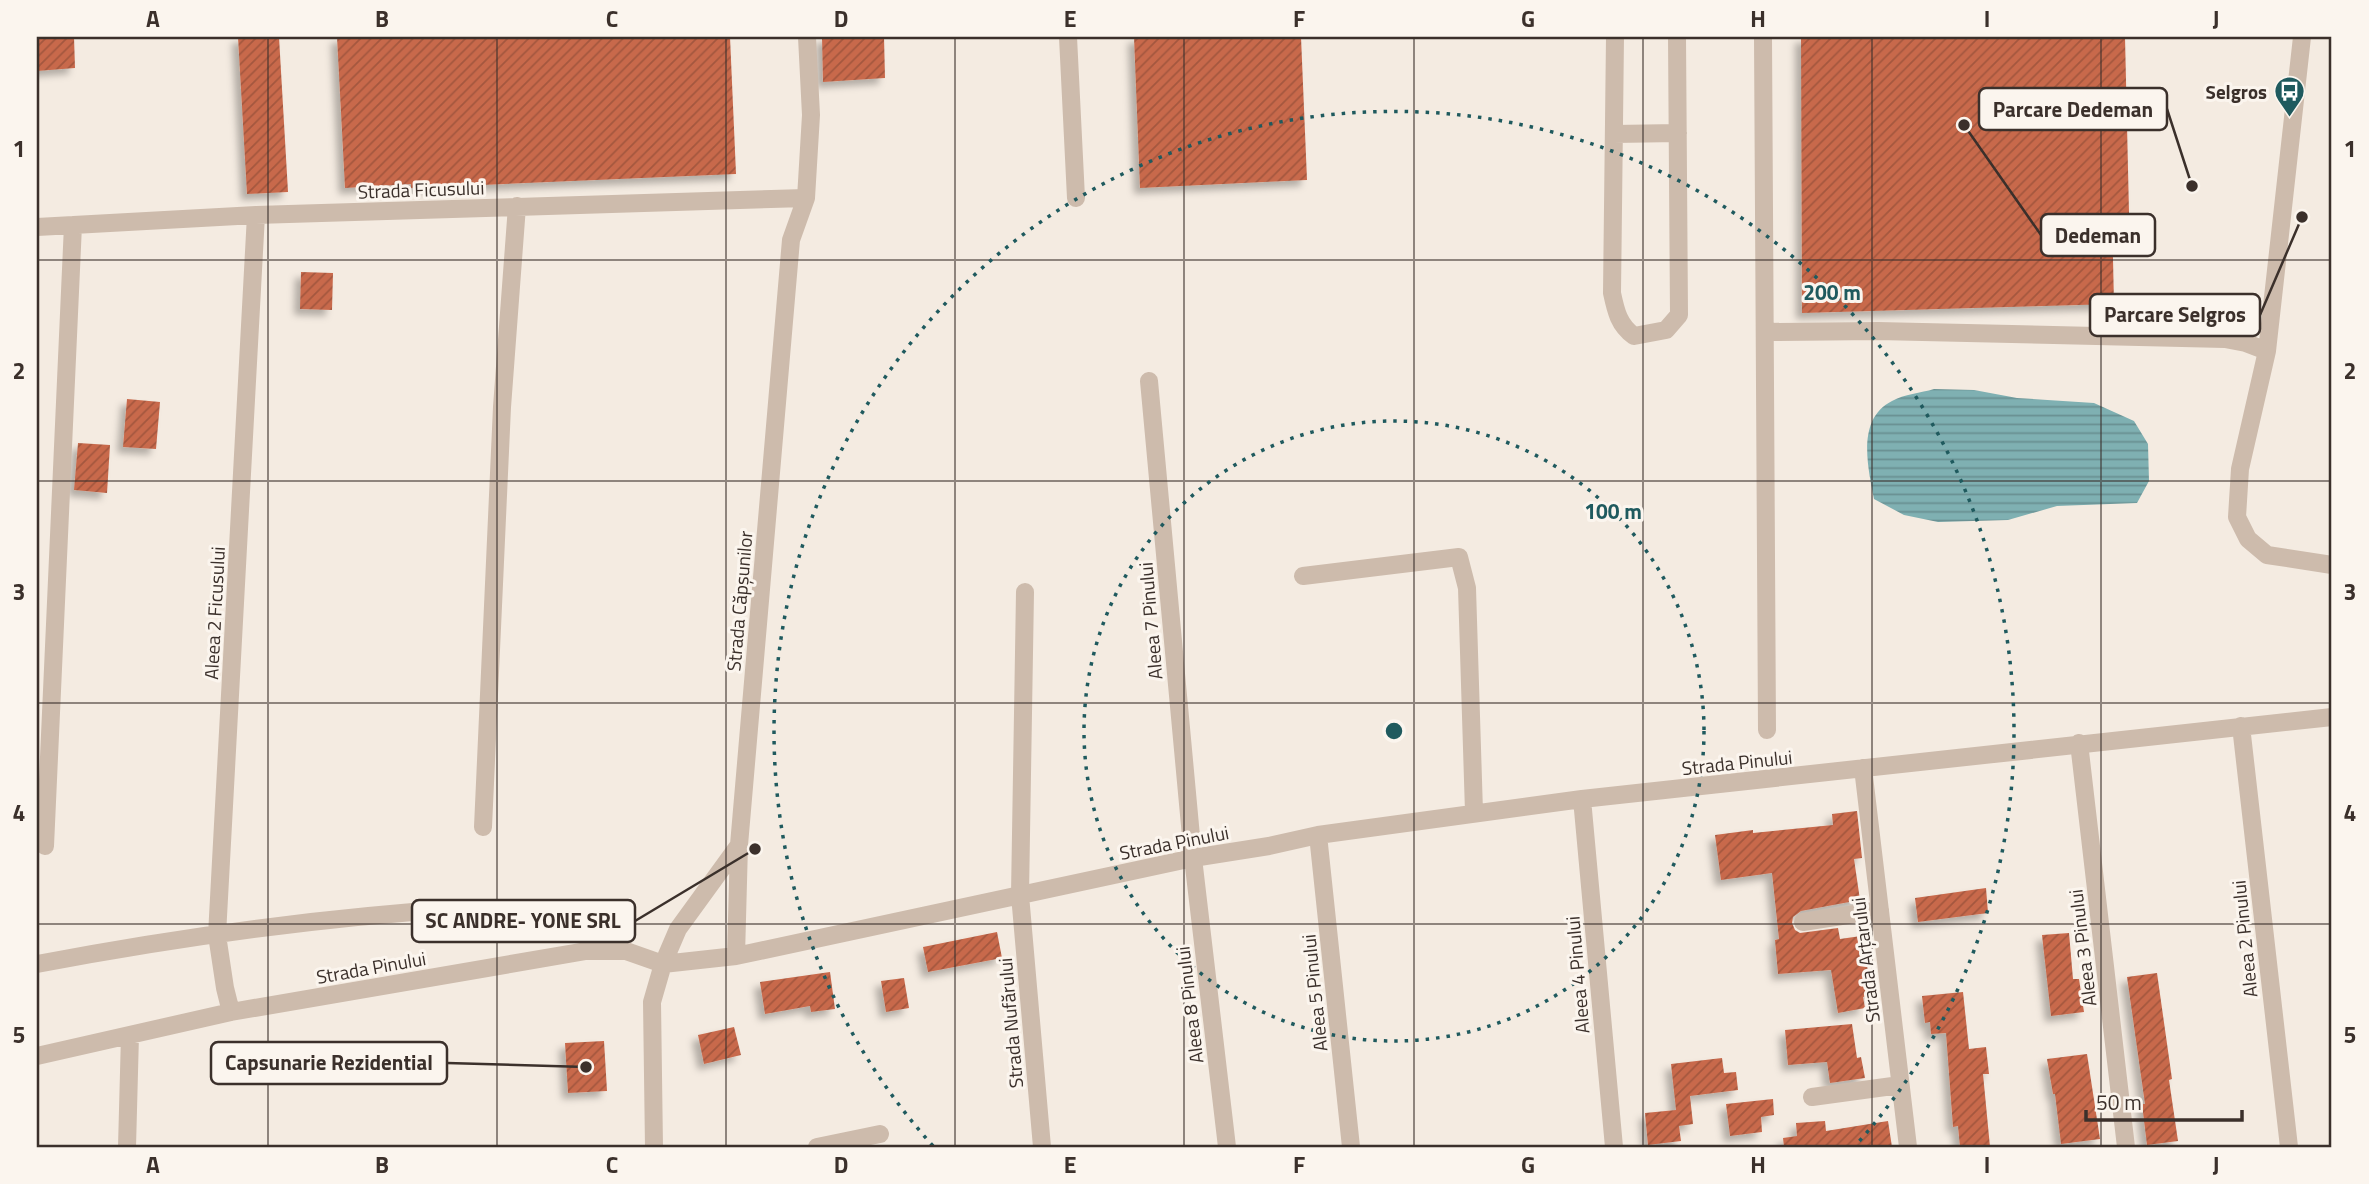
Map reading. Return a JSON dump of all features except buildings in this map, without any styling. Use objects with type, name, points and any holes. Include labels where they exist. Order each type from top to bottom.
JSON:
[{"type":"street","name":"Strada Căpșunilor","points":[[736,956],[739,845],[791,240],[806,198],[811,115],[807,37]]},
{"type":"street","points":[[1068,37],[1076,198]]},
{"type":"street","points":[[1615,37],[1612,293],[1616,313],[1623,328],[1634,336],[1666,330],[1679,315],[1677,37]]},
{"type":"street","points":[[1763,37],[1767,730]]},
{"type":"street","points":[[2302,37],[2267,351],[2240,469],[2237,517],[2248,539],[2267,555],[2332,565]]},
{"type":"street","points":[[1614,134],[1678,133]]},
{"type":"street","name":"Strada Ficusului","points":[[37,228],[256,215],[806,198]]},
{"type":"street","points":[[483,827],[502,407],[517,206]]},
{"type":"street","name":"Aleea 2 Ficusului","points":[[231,1012],[217,935],[256,215]]},
{"type":"street","points":[[45,846],[73,225]]},
{"type":"street","points":[[1766,332],[1878,331],[2225,339],[2267,351]]},
{"type":"street","name":"Aleea 7 Pinului","points":[[1149,381],[1193,858]]},
{"type":"street","points":[[1303,576],[1459,557],[1467,588],[1474,812]]},
{"type":"street","name":"Strada Nufărului","points":[[1026,592],[1020,895],[1042,1147]]},
{"type":"street","name":"Strada Pinului","points":[[37,1056],[231,1012],[586,951],[626,951],[663,964],[736,956],[1193,858],[1318,835],[1582,799],[2332,717]]},
{"type":"street","name":"Aleea 2 Pinului","points":[[2241,726],[2289,1147]]},
{"type":"street","name":"Aleea 3 Pinului","points":[[2079,743],[2126,1147]]},
{"type":"street","name":"Strada Arțarului","points":[[1863,768],[1908,1147]]},
{"type":"street","name":"Aleea 4 Pinului","points":[[1582,799],[1614,1147]]},
{"type":"street","name":"Aleea 5 Pinului","points":[[1318,835],[1351,1147]]},
{"type":"street","points":[[654,1147],[652,1002],[663,964],[678,929],[739,845]]},
{"type":"street","name":"Aleea 8 Pinului","points":[[1193,858],[1227,1147]]},
{"type":"street","points":[[37,964],[118,948],[379,913],[469,908]]},
{"type":"street","points":[[1803,922],[1880,910]]},
{"type":"street","points":[[127,1147],[130,1035]]},
{"type":"street","points":[[1812,1097],[1900,1084]]},
{"type":"street","points":[[817,1147],[880,1134]]},
{"type":"water","points":[[1934,389],[1974,390],[2017,398],[2094,403],[2134,421],[2148,444],[2149,481],[2137,503],[2057,506],[2008,520],[1938,522],[1904,515],[1874,499],[1869,473],[1869,431],[1873,419],[1892,401]]},
{"type":"place","name":"Selgros","points":[[2290,118]]},
{"type":"place","name":"Dedeman","points":[[1964,125]]},
{"type":"place","name":"Parcare Dedeman","points":[[2192,186]]},
{"type":"place","name":"Parcare Selgros","points":[[2302,217]]},
{"type":"place","name":"SC ANDRE- YONE SRL","points":[[755,849]]},
{"type":"place","name":"Capsunarie Rezidential","points":[[586,1067]]}]
